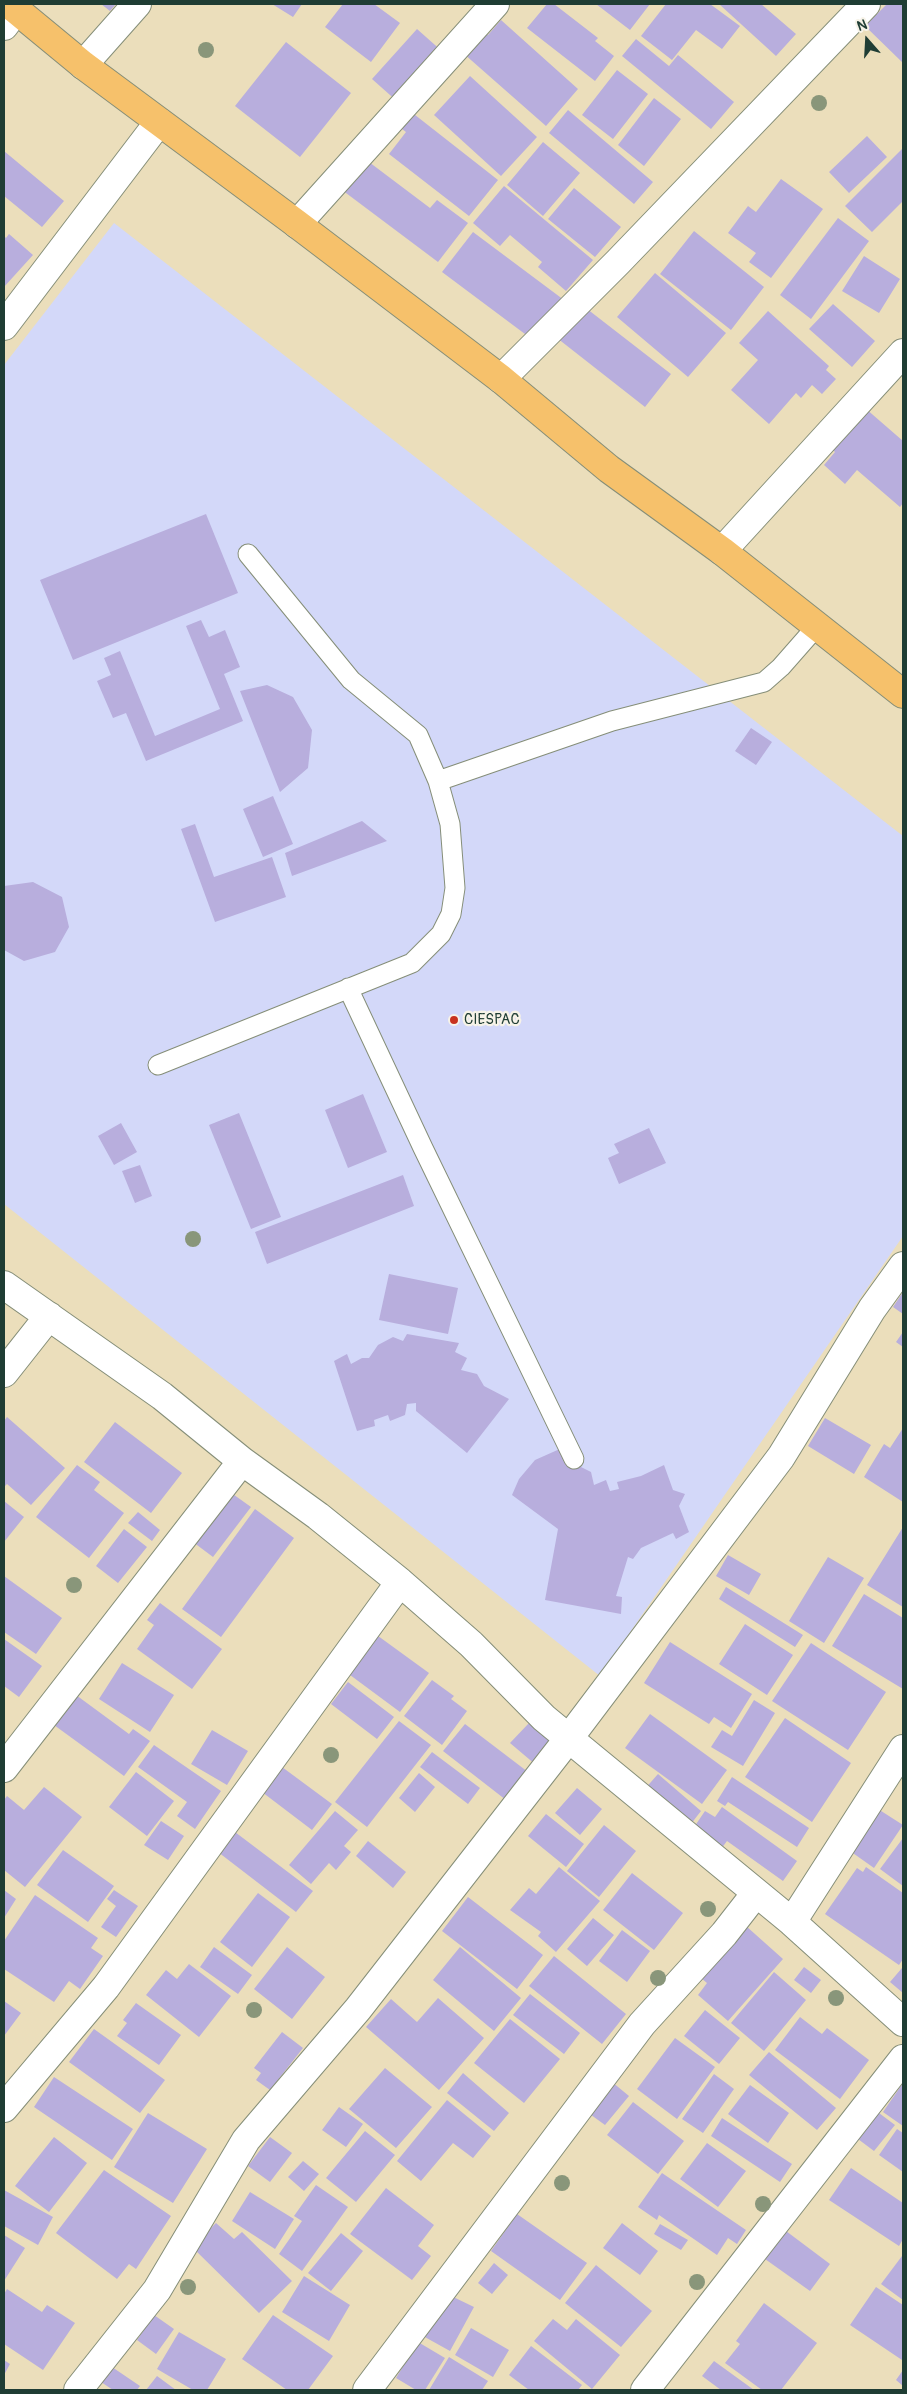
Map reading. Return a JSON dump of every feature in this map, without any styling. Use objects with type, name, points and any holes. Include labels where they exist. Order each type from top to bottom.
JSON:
[{"type":"highway","points":[[10,13],[297,224],[501,379],[609,469],[722,551],[903,694]]},
{"type":"street","points":[[83,65],[137,4]]},
{"type":"street","points":[[297,224],[495,4]]},
{"type":"street","points":[[501,379],[618,262],[866,4]]},
{"type":"street","points":[[4,326],[159,122]]},
{"type":"street","points":[[722,551],[903,353]]},
{"type":"street","points":[[78,2390],[158,2290],[246,2140],[358,2009],[569,1738],[781,1457],[872,1309],[903,1266]]},
{"type":"street","points":[[4,1285],[162,1396],[242,1461],[318,1516],[400,1582],[471,1644],[544,1718],[792,1922],[903,2022]]},
{"type":"street","points":[[4,1373],[49,1316]]},
{"type":"street","points":[[4,1768],[242,1461]]},
{"type":"street","points":[[4,2108],[106,1987],[400,1582]]},
{"type":"street","points":[[792,1922],[903,1749]]},
{"type":"street","points":[[367,2390],[642,2024],[724,1934],[756,1893]]},
{"type":"street","points":[[645,2390],[903,2059]]},
{"type":"lane","points":[[158,1065],[412,964],[441,934],[451,914],[456,888],[450,824],[438,781],[418,735],[351,680],[248,554]]},
{"type":"lane","points":[[438,781],[612,721],[764,682],[781,667],[817,626]]},
{"type":"lane","points":[[348,988],[423,1148],[574,1459]]},
{"type":"shaded area","name":"CIESPAC","points":[[114,223],[903,836],[903,1236],[600,1676],[4,1204],[4,365]]},
{"type":"building","points":[[101,4],[116,4],[110,11]]},
{"type":"building","points":[[272,4],[302,4],[293,17]]},
{"type":"building","points":[[343,4],[374,4],[400,23],[371,62],[325,27]]},
{"type":"building","points":[[547,4],[554,4],[598,38],[595,41],[614,56],[595,81],[527,28]]},
{"type":"building","points":[[596,4],[650,4],[630,30]]},
{"type":"building","points":[[666,4],[710,4],[740,26],[722,49],[696,30],[672,60],[641,36]]},
{"type":"building","points":[[719,4],[761,4],[796,34],[776,56]]},
{"type":"building","points":[[887,4],[903,4],[903,63],[865,26]]},
{"type":"building","points":[[501,20],[578,89],[546,126],[463,53],[483,31],[488,35]]},
{"type":"building","points":[[417,29],[444,53],[399,103],[372,79]]},
{"type":"building","points":[[636,39],[669,66],[678,55],[734,102],[711,129],[622,56]]},
{"type":"building","points":[[286,42],[351,93],[300,157],[235,106]]},
{"type":"building","points":[[617,70],[648,94],[613,139],[582,115]]},
{"type":"building","points":[[470,76],[537,137],[501,176],[434,115]]},
{"type":"building","points":[[654,98],[681,119],[644,166],[618,145]]},
{"type":"building","points":[[568,110],[653,182],[634,204],[549,133]]},
{"type":"building","points":[[410,111],[498,180],[469,216],[389,154],[406,132],[398,126]]},
{"type":"building","points":[[867,136],[887,157],[849,193],[829,172]]},
{"type":"building","points":[[543,142],[580,173],[543,216],[507,185]]},
{"type":"building","points":[[903,148],[903,201],[872,232],[845,206]]},
{"type":"building","points":[[4,151],[64,201],[42,227],[4,196]]},
{"type":"building","points":[[365,159],[430,208],[437,200],[468,223],[438,262],[342,190]]},
{"type":"building","points":[[781,179],[823,209],[771,278],[749,262],[756,253],[728,233],[748,206],[756,212]]},
{"type":"building","points":[[504,186],[593,260],[566,291],[538,267],[542,262],[510,235],[500,246],[473,223]]},
{"type":"building","points":[[574,188],[621,227],[595,257],[548,219]]},
{"type":"building","points":[[838,218],[869,241],[811,319],[780,295]]},
{"type":"building","points":[[694,231],[764,287],[731,330],[660,274]]},
{"type":"building","points":[[473,232],[564,300],[533,340],[442,272]]},
{"type":"building","points":[[9,234],[33,255],[4,287],[4,236],[6,238]]},
{"type":"building","points":[[864,256],[900,279],[879,313],[842,291]]},
{"type":"building","points":[[655,273],[726,333],[688,377],[617,317]]},
{"type":"building","points":[[833,304],[875,341],[852,367],[809,329]]},
{"type":"building","points":[[582,305],[671,374],[645,407],[557,338]]},
{"type":"building","points":[[768,311],[829,366],[826,370],[836,379],[822,394],[812,385],[801,398],[796,393],[769,424],[731,390],[758,360],[739,343]]},
{"type":"building","points":[[865,408],[903,441],[903,503],[900,507],[857,470],[845,484],[824,465],[835,452],[831,448]]},
{"type":"building","points":[[206,514],[238,593],[73,660],[40,580]]},
{"type":"building","points":[[201,620],[209,637],[225,630],[240,667],[224,674],[243,721],[146,761],[126,713],[113,718],[97,681],[111,675],[104,658],[120,651],[155,736],[220,709],[186,626]]},
{"type":"building","points":[[267,685],[293,697],[312,730],[308,768],[280,792],[240,691]]},
{"type":"building","points":[[751,728],[772,742],[756,765],[735,751]]},
{"type":"building","points":[[273,796],[293,844],[263,857],[243,809]]},
{"type":"building","points":[[362,821],[387,841],[292,876],[285,853]]},
{"type":"building","points":[[195,824],[214,877],[272,857],[286,897],[215,922],[181,829]]},
{"type":"building","points":[[33,882],[62,897],[69,927],[55,952],[24,961],[4,950],[4,886]]},
{"type":"building","points":[[363,1094],[387,1152],[348,1168],[325,1110]]},
{"type":"building","points":[[239,1113],[281,1217],[251,1229],[209,1125]]},
{"type":"building","points":[[121,1123],[137,1152],[114,1165],[98,1136]]},
{"type":"building","points":[[649,1128],[666,1163],[619,1184],[608,1158],[619,1153],[614,1144]]},
{"type":"building","points":[[140,1165],[152,1196],[135,1203],[122,1171]]},
{"type":"building","points":[[403,1175],[414,1206],[267,1264],[255,1232]]},
{"type":"building","points":[[389,1274],[458,1288],[448,1334],[379,1320]]},
{"type":"building","points":[[903,1292],[903,1314],[893,1307]]},
{"type":"building","points":[[903,1332],[903,1347],[896,1342]]},
{"type":"building","points":[[407,1334],[459,1343],[455,1352],[467,1358],[461,1370],[477,1374],[484,1386],[509,1399],[467,1453],[416,1411],[416,1403],[407,1404],[405,1415],[390,1421],[388,1415],[374,1420],[375,1426],[357,1431],[334,1361],[347,1354],[351,1364],[362,1358],[369,1358],[378,1345],[393,1337],[403,1341]]},
{"type":"building","points":[[7,1417],[65,1468],[31,1505],[7,1484],[4,1487],[4,1421]]},
{"type":"building","points":[[825,1418],[871,1445],[854,1474],[808,1446]]},
{"type":"building","points":[[115,1422],[182,1473],[151,1513],[84,1462]]},
{"type":"building","points":[[903,1428],[903,1502],[864,1477],[884,1444],[890,1448]]},
{"type":"building","points":[[562,1448],[569,1461],[591,1472],[594,1485],[606,1480],[610,1491],[619,1489],[617,1482],[641,1476],[664,1465],[673,1490],[685,1494],[679,1506],[689,1532],[676,1539],[673,1533],[641,1548],[633,1559],[628,1557],[616,1596],[622,1597],[621,1614],[545,1600],[558,1529],[512,1495],[519,1479],[535,1460]]},
{"type":"building","points":[[77,1465],[100,1482],[94,1490],[124,1513],[89,1558],[36,1517]]},
{"type":"building","points":[[230,1492],[251,1507],[213,1557],[193,1542]]},
{"type":"building","points":[[4,1501],[24,1517],[4,1542]]},
{"type":"building","points":[[255,1509],[294,1538],[221,1637],[182,1609]]},
{"type":"building","points":[[138,1512],[160,1530],[152,1541],[128,1523]]},
{"type":"building","points":[[903,1527],[903,1607],[867,1585]]},
{"type":"building","points":[[124,1529],[147,1547],[118,1583],[96,1566]]},
{"type":"building","points":[[728,1555],[761,1574],[749,1595],[716,1576]]},
{"type":"building","points":[[828,1557],[864,1578],[824,1643],[789,1621]]},
{"type":"building","points":[[4,1576],[62,1618],[36,1654],[4,1632]]},
{"type":"building","points":[[726,1587],[803,1635],[795,1647],[719,1599]]},
{"type":"building","points":[[864,1594],[903,1618],[903,1689],[832,1646]]},
{"type":"building","points":[[160,1603],[222,1649],[192,1689],[137,1649],[154,1625],[147,1620]]},
{"type":"building","points":[[745,1624],[793,1655],[767,1695],[719,1664]]},
{"type":"building","points":[[374,1633],[429,1673],[400,1712],[346,1672]]},
{"type":"building","points":[[4,1639],[42,1666],[19,1697],[4,1686]]},
{"type":"building","points":[[670,1642],[752,1694],[731,1728],[714,1717],[709,1724],[644,1683]]},
{"type":"building","points":[[811,1643],[886,1692],[848,1750],[772,1701]]},
{"type":"building","points":[[122,1663],[174,1695],[150,1732],[99,1699]]},
{"type":"building","points":[[432,1680],[454,1696],[451,1699],[467,1711],[442,1745],[404,1716]]},
{"type":"building","points":[[348,1682],[394,1717],[377,1739],[331,1704]]},
{"type":"building","points":[[76,1695],[129,1734],[133,1729],[150,1741],[124,1776],[54,1725]]},
{"type":"building","points":[[754,1700],[775,1713],[743,1766],[711,1747],[722,1730],[732,1736]]},
{"type":"building","points":[[650,1714],[727,1770],[702,1804],[625,1748]]},
{"type":"building","points":[[785,1718],[851,1763],[812,1822],[745,1777]]},
{"type":"building","points":[[399,1721],[431,1745],[367,1827],[335,1802]]},
{"type":"building","points":[[529,1723],[554,1745],[536,1765],[510,1743]]},
{"type":"building","points":[[465,1724],[528,1772],[506,1800],[443,1751]]},
{"type":"building","points":[[212,1730],[248,1751],[227,1785],[191,1764]]},
{"type":"building","points":[[154,1745],[221,1791],[195,1829],[177,1816],[187,1802],[138,1767]]},
{"type":"building","points":[[432,1752],[480,1788],[468,1804],[420,1767]]},
{"type":"building","points":[[282,1767],[332,1804],[312,1830],[262,1792]]},
{"type":"building","points":[[136,1772],[174,1801],[147,1836],[109,1807]]},
{"type":"building","points":[[419,1773],[435,1787],[415,1812],[399,1798]]},
{"type":"building","points":[[658,1774],[701,1811],[687,1829],[643,1791]]},
{"type":"building","points":[[732,1777],[809,1828],[797,1847],[728,1802],[725,1806],[717,1801]]},
{"type":"building","points":[[44,1787],[82,1817],[25,1887],[4,1870],[4,1800],[7,1796],[24,1810]]},
{"type":"building","points":[[577,1788],[602,1809],[580,1835],[555,1813]]},
{"type":"building","points":[[722,1807],[797,1861],[783,1881],[727,1841],[718,1853],[690,1833],[705,1811],[715,1817]]},
{"type":"building","points":[[878,1809],[903,1825],[874,1868],[850,1851]]},
{"type":"building","points":[[335,1811],[358,1830],[344,1846],[351,1852],[336,1870],[329,1863],[311,1884],[289,1865]]},
{"type":"building","points":[[546,1814],[584,1844],[566,1867],[528,1836]]},
{"type":"building","points":[[161,1821],[184,1836],[168,1860],[144,1845]]},
{"type":"building","points":[[604,1825],[636,1851],[599,1897],[567,1871]]},
{"type":"building","points":[[235,1832],[313,1891],[296,1912],[218,1852]]},
{"type":"building","points":[[903,1838],[903,1886],[880,1869]]},
{"type":"building","points":[[368,1841],[406,1872],[393,1888],[356,1856]]},
{"type":"building","points":[[63,1850],[114,1886],[88,1922],[37,1885]]},
{"type":"building","points":[[559,1867],[600,1901],[556,1952],[538,1936],[541,1932],[510,1910],[529,1888],[536,1894]]},
{"type":"building","points":[[866,1867],[903,1893],[903,1959],[899,1965],[825,1914],[857,1868],[863,1872]]},
{"type":"building","points":[[632,1873],[683,1913],[654,1950],[603,1910]]},
{"type":"building","points":[[4,1890],[16,1899],[4,1918]]},
{"type":"building","points":[[114,1890],[138,1906],[116,1937],[101,1927],[116,1906],[107,1899]]},
{"type":"building","points":[[258,1893],[290,1917],[252,1967],[220,1942]]},
{"type":"building","points":[[35,1895],[98,1938],[91,1948],[103,1956],[80,1989],[69,1981],[54,2002],[4,1969],[4,1941]]},
{"type":"building","points":[[468,1897],[543,1955],[517,1989],[442,1931]]},
{"type":"building","points":[[593,1918],[614,1935],[587,1966],[567,1949]]},
{"type":"building","points":[[746,1926],[783,1959],[728,2021],[698,1995],[707,1983],[701,1978]]},
{"type":"building","points":[[622,1930],[650,1951],[627,1982],[599,1961]]},
{"type":"building","points":[[214,1947],[252,1975],[238,1994],[200,1967]]},
{"type":"building","points":[[287,1947],[325,1977],[292,2019],[254,1989]]},
{"type":"building","points":[[460,1947],[521,1998],[494,2031],[433,1980]]},
{"type":"building","points":[[554,1956],[626,2014],[602,2044],[529,1986]]},
{"type":"building","points":[[189,1964],[231,1996],[199,2037],[146,1995],[166,1970],[177,1979]]},
{"type":"building","points":[[804,1967],[821,1980],[811,1993],[794,1980]]},
{"type":"building","points":[[903,1969],[903,1993],[890,1982]]},
{"type":"building","points":[[774,1972],[806,2000],[764,2051],[731,2023]]},
{"type":"building","points":[[530,1994],[580,2033],[564,2054],[513,2015]]},
{"type":"building","points":[[438,1998],[484,2038],[439,2090],[366,2027],[391,1999],[417,2022]]},
{"type":"building","points":[[4,2001],[21,2013],[4,2036]]},
{"type":"building","points":[[136,2003],[181,2035],[159,2065],[117,2036],[127,2023],[123,2020]]},
{"type":"building","points":[[705,2010],[740,2038],[719,2064],[684,2036]]},
{"type":"building","points":[[800,2017],[822,2034],[827,2028],[869,2060],[840,2099],[775,2050]]},
{"type":"building","points":[[510,2019],[560,2059],[524,2103],[474,2063]]},
{"type":"building","points":[[94,2029],[165,2080],[140,2113],[69,2062]]},
{"type":"building","points":[[282,2032],[303,2048],[270,2090],[256,2080],[261,2073],[254,2068]]},
{"type":"building","points":[[675,2038],[715,2067],[677,2119],[637,2089]]},
{"type":"building","points":[[769,2052],[836,2108],[817,2130],[749,2075]]},
{"type":"building","points":[[385,2068],[432,2107],[396,2148],[349,2109]]},
{"type":"building","points":[[463,2073],[509,2113],[494,2131],[447,2093]]},
{"type":"building","points":[[714,2074],[734,2089],[703,2133],[682,2119]]},
{"type":"building","points":[[54,2077],[133,2129],[112,2160],[34,2107]]},
{"type":"building","points":[[612,2082],[629,2096],[605,2125],[587,2112]]},
{"type":"building","points":[[903,2083],[903,2126],[883,2112]]},
{"type":"building","points":[[750,2085],[789,2113],[768,2143],[728,2114]]},
{"type":"building","points":[[447,2100],[491,2136],[473,2158],[453,2143],[421,2181],[397,2161]]},
{"type":"building","points":[[633,2102],[684,2141],[658,2174],[607,2135]]},
{"type":"building","points":[[339,2107],[363,2124],[346,2147],[322,2130]]},
{"type":"building","points":[[875,2110],[895,2125],[874,2151],[854,2136]]},
{"type":"building","points":[[148,2113],[207,2149],[173,2203],[114,2167]]},
{"type":"building","points":[[722,2118],[792,2164],[780,2182],[711,2136]]},
{"type":"building","points":[[897,2129],[903,2133],[903,2172],[879,2155]]},
{"type":"building","points":[[365,2131],[395,2155],[356,2202],[326,2178]]},
{"type":"building","points":[[54,2137],[87,2163],[49,2212],[15,2186]]},
{"type":"building","points":[[270,2137],[292,2153],[270,2182],[248,2166]]},
{"type":"building","points":[[707,2143],[746,2171],[718,2207],[680,2179]]},
{"type":"building","points":[[303,2161],[319,2174],[304,2191],[288,2177]]},
{"type":"building","points":[[851,2168],[903,2203],[903,2239],[899,2246],[829,2200]]},
{"type":"building","points":[[104,2170],[171,2216],[136,2269],[129,2264],[117,2279],[56,2233]]},
{"type":"building","points":[[662,2173],[746,2230],[737,2244],[728,2238],[717,2255],[659,2215],[657,2220],[638,2207]]},
{"type":"building","points":[[316,2185],[348,2207],[302,2271],[279,2254],[302,2221],[294,2216]]},
{"type":"building","points":[[386,2188],[434,2225],[418,2246],[431,2256],[412,2280],[350,2234]]},
{"type":"building","points":[[4,2190],[53,2217],[38,2245],[4,2226]]},
{"type":"building","points":[[250,2192],[294,2219],[275,2249],[232,2221]]},
{"type":"building","points":[[517,2214],[587,2263],[560,2300],[491,2251]]},
{"type":"building","points":[[216,2223],[234,2239],[242,2232],[292,2281],[259,2313],[192,2247]]},
{"type":"building","points":[[622,2223],[658,2251],[640,2275],[603,2248]]},
{"type":"building","points":[[660,2224],[688,2240],[681,2250],[654,2234]]},
{"type":"building","points":[[786,2231],[830,2264],[810,2291],[765,2259]]},
{"type":"building","points":[[341,2233],[363,2251],[331,2291],[308,2273]]},
{"type":"building","points":[[4,2235],[25,2248],[4,2281]]},
{"type":"building","points":[[903,2257],[903,2300],[881,2284]]},
{"type":"building","points":[[494,2263],[508,2275],[492,2294],[478,2283]]},
{"type":"building","points":[[596,2265],[652,2311],[621,2347],[565,2303]]},
{"type":"building","points":[[304,2276],[350,2305],[329,2341],[282,2312]]},
{"type":"building","points":[[876,2287],[903,2305],[902,2360],[850,2325]]},
{"type":"building","points":[[7,2289],[42,2312],[47,2305],[75,2323],[43,2370],[4,2344],[4,2294]]},
{"type":"building","points":[[445,2293],[474,2307],[450,2351],[423,2336]]},
{"type":"building","points":[[764,2303],[817,2343],[781,2390],[762,2390],[725,2363],[740,2344],[736,2341]]},
{"type":"building","points":[[154,2315],[174,2329],[156,2354],[137,2340]]},
{"type":"building","points":[[273,2315],[333,2356],[308,2390],[287,2390],[242,2359]]},
{"type":"building","points":[[553,2319],[567,2330],[576,2319],[620,2355],[592,2389],[534,2341]]},
{"type":"building","points":[[471,2328],[509,2350],[493,2377],[455,2355]]},
{"type":"building","points":[[179,2332],[226,2359],[207,2390],[193,2390],[157,2369]]},
{"type":"building","points":[[418,2342],[445,2358],[425,2390],[416,2390],[396,2378]]},
{"type":"building","points":[[531,2346],[582,2385],[578,2390],[529,2390],[509,2375]]},
{"type":"building","points":[[449,2357],[488,2381],[482,2390],[429,2390]]},
{"type":"building","points":[[4,2360],[10,2364],[4,2375]]},
{"type":"building","points":[[714,2361],[754,2390],[721,2390],[702,2376]]},
{"type":"building","points":[[112,2367],[140,2386],[137,2390],[113,2390],[101,2382]]},
{"type":"building","points":[[903,2370],[903,2386],[896,2380]]},
{"type":"building","points":[[157,2376],[176,2390],[146,2390]]},
{"type":"place","name":"CIESPAC","points":[[454,1020]]}]
